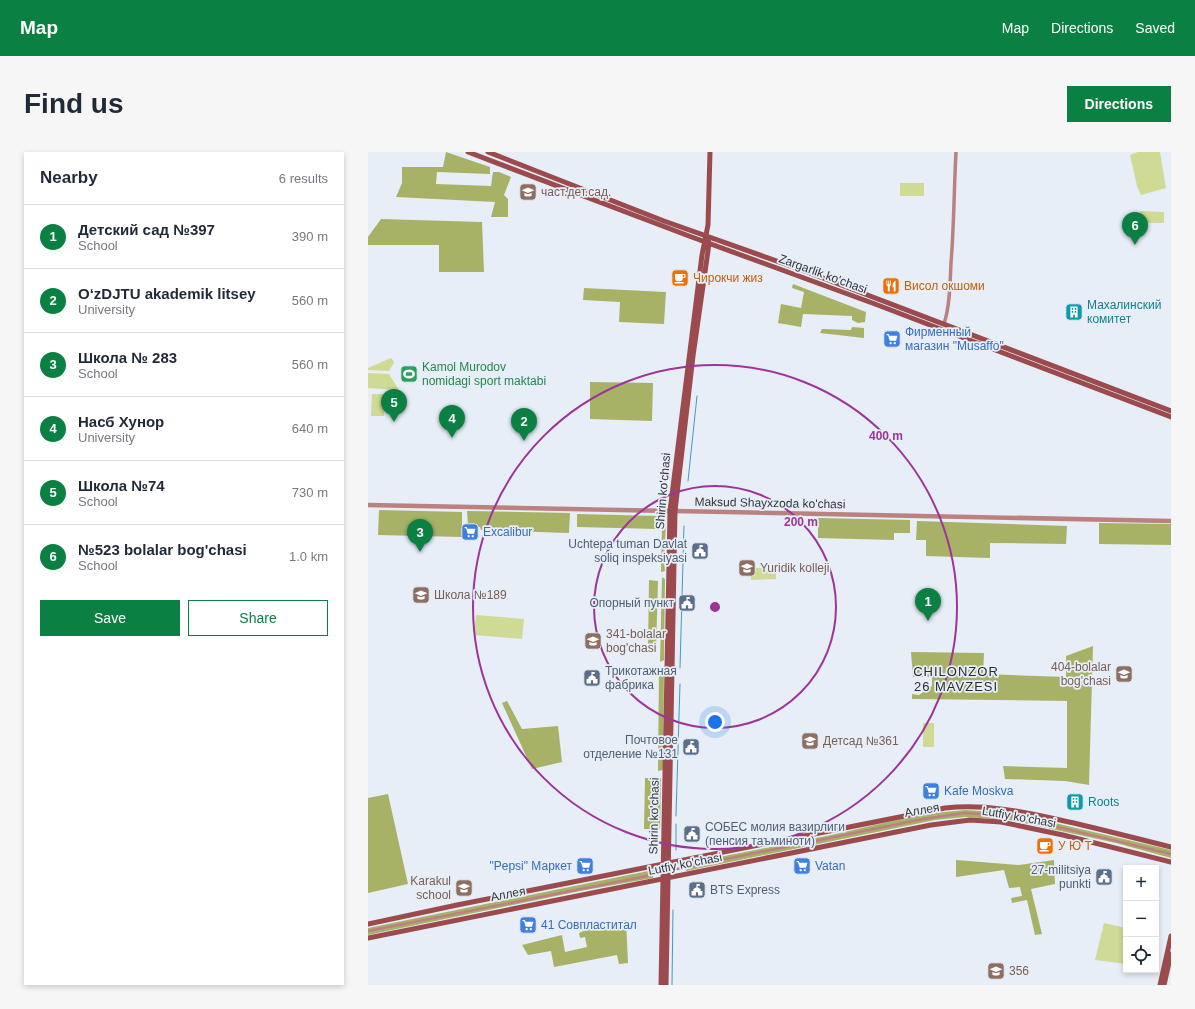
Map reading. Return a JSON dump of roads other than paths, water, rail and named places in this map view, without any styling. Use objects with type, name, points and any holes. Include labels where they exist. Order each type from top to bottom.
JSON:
[{"type":"main road","name":"Zargarlik ko'chasi","points":[[468,152],[706,240],[1171,417]]},
{"type":"main road","name":"Zargarlik ko'chasi","points":[[488,152],[706,240],[802,270],[1171,411]]},
{"type":"main road","name":"Shirin ko'chasi","points":[[666,985],[665,864],[672,511],[693,356],[709,214],[710,152]]},
{"type":"main road","name":"Lutfiy ko'chasi","points":[[368,924],[918,812],[945,808],[968,806],[992,807],[1025,812],[1171,847]]},
{"type":"main road","name":"Lutfiy ko'chasi","points":[[368,938],[931,825],[970,820],[994,821],[1017,825],[1171,862]]},
{"type":"main road","name":"Shirin ko'chasi","points":[[662,985],[665,879]]},
{"type":"main road","points":[[1160,985],[1171,936]]},
{"type":"main road","points":[[1164,985],[1170,964],[1171,954]]},
{"type":"street","points":[[944,324],[950,277],[954,219],[956,152]]},
{"type":"street","name":"Maksud Shayxzoda ko'chasi","points":[[368,505],[1171,521]]},
{"type":"street","name":"Аллея","points":[[677,869],[923,819],[964,813],[1012,816],[1171,854]]},
{"type":"street","name":"Аллея","points":[[368,931],[652,875]]},
{"type":"waterway","points":[[688,481],[697,396]]},
{"type":"waterway","points":[[680,668],[684,526]]},
{"type":"waterway","points":[[676,816],[680,684]]},
{"type":"waterway","points":[[676,824],[676,850]]},
{"type":"waterway","points":[[672,985],[673,910]]},
{"type":"place","name":"част.дет.сад.","points":[[528,192]]},
{"type":"place","name":"№523 bolalar bog'chasi","points":[[1135,245]]},
{"type":"place","name":"Чирокчи жиз","points":[[680,278]]},
{"type":"place","name":"Висол окшоми","points":[[891,286]]},
{"type":"place","name":"Махалинский комитет","points":[[1074,312]]},
{"type":"place","name":"Фирменный магазин \"Musaffo\"","points":[[892,339]]},
{"type":"place","name":"Kamol Murodov nomidagi sport maktabi","points":[[409,374]]},
{"type":"place","name":"Школа №74","points":[[394,422]]},
{"type":"place","name":"Насб Хунор","points":[[452,438]]},
{"type":"place","name":"OʻzDJTU akademik litsey","points":[[524,441]]},
{"type":"place","name":"Excalibur","points":[[470,532]]},
{"type":"place","name":"Uchtepa tuman Davlat soliq inspeksiyasi","points":[[700,551]]},
{"type":"place","name":"Школа № 283","points":[[420,552]]},
{"type":"place","name":"Yuridik kolleji","points":[[747,568]]},
{"type":"place","name":"Школа №189","points":[[421,595]]},
{"type":"place","name":"Опорный пункт","points":[[687,603]]},
{"type":"place","name":"Детский сад №397","points":[[928,621]]},
{"type":"place","name":"341-bolalar bog'chasi","points":[[593,641]]},
{"type":"place","name":"404-bolalar bog'chasi","points":[[1124,674]]},
{"type":"place","name":"Трикотажная фабрика","points":[[592,678]]},
{"type":"place","name":"Детсад №361","points":[[810,741]]},
{"type":"place","name":"Почтовое отделение №131","points":[[691,747]]},
{"type":"place","name":"Kafe Moskva","points":[[931,791]]},
{"type":"place","name":"Roots","points":[[1075,802]]},
{"type":"place","name":"СОБЕС молия вазирлиги (пенсия таъминоти)","points":[[692,834]]},
{"type":"place","name":"У Ю Т","points":[[1045,846]]},
{"type":"place","name":"\"Pepsi\" Маркет","points":[[585,866]]},
{"type":"place","name":"Vatan","points":[[802,866]]},
{"type":"place","name":"27-militsiya punkti","points":[[1104,877]]},
{"type":"place","name":"Karakul school","points":[[464,888]]},
{"type":"place","name":"BTS Express","points":[[697,890]]},
{"type":"place","name":"41 Совпластитал","points":[[528,925]]},
{"type":"place","name":"356","points":[[996,971]]},
{"type":"district","name":"CHILONZOR 26 MAVZESI","points":[[956,678]]}]
